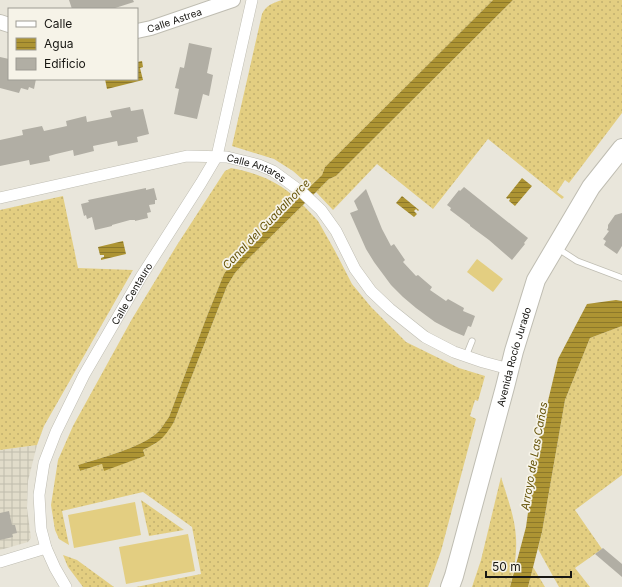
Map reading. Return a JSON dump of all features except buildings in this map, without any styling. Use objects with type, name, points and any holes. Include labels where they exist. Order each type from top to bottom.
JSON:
[{"type":"main road","name":"Avenida Rocío Jurado","points":[[450,587],[499,410],[508,369],[536,280],[591,186],[622,148]]},
{"type":"street","name":"Calle Astrea","points":[[138,30],[151,28],[233,0]]},
{"type":"street","name":"Calle Centauro","points":[[66,587],[46,548],[41,529],[39,495],[44,464],[56,432],[84,375],[141,277],[217,156],[252,0]]},
{"type":"street","name":"Calle Antares","points":[[0,198],[187,156],[226,157],[259,165],[273,171],[299,190],[321,210],[336,231],[355,269],[371,291],[425,338],[454,352],[508,369]]},
{"type":"street","points":[[0,562],[46,548]]},
{"type":"lane","points":[[555,247],[577,261],[622,278]]},
{"type":"lane","points":[[466,356],[472,341]]},
{"type":"shaded area","points":[[282,0],[493,0],[325,167],[322,175],[310,186],[293,171],[274,159],[232,146],[262,14],[268,6]]},
{"type":"shaded area","points":[[513,0],[622,0],[622,113],[569,183],[565,180],[557,192],[564,197],[562,199],[488,139],[433,209],[377,164],[333,210],[316,192],[329,179],[336,176]]},
{"type":"shaded area","points":[[231,168],[258,175],[275,183],[297,199],[234,260],[224,274],[169,417],[159,430],[151,438],[131,448],[78,465],[80,471],[102,464],[105,470],[145,456],[143,450],[155,444],[174,422],[227,286],[235,273],[245,262],[303,205],[318,221],[352,284],[371,307],[406,342],[459,368],[485,376],[478,401],[475,400],[470,416],[476,419],[441,551],[428,587],[136,587],[201,574],[192,527],[143,492],[62,511],[69,545],[59,539],[55,530],[51,505],[58,460],[73,426],[132,319],[177,245],[225,171]]},
{"type":"shaded area","points":[[63,196],[78,268],[133,270],[44,426],[37,445],[0,450],[0,210]]},
{"type":"shaded area","points":[[477,259],[503,279],[493,292],[467,272]]},
{"type":"shaded area","points":[[622,326],[622,475],[575,510],[602,549],[575,568],[590,587],[559,587],[538,549],[565,400],[590,338]]},
{"type":"shaded area","points":[[37,445],[28,481],[27,508],[31,538],[28,542],[0,550],[0,450]]},
{"type":"shaded area","points":[[501,477],[512,515],[516,538],[515,562],[510,587],[472,587],[481,560]]},
{"type":"shaded area","points":[[141,500],[184,530],[149,536]]},
{"type":"shaded area","points":[[135,502],[141,535],[74,548],[68,515]]},
{"type":"shaded area","points":[[188,534],[195,571],[126,584],[119,547]]},
{"type":"shaded area","points":[[63,555],[77,560],[114,587],[83,587],[68,567]]},
{"type":"shaded area","points":[[533,567],[545,587],[528,587]]},
{"type":"water","points":[[493,0],[513,0],[336,176],[329,179],[235,273],[227,286],[174,422],[164,436],[158,442],[143,450],[145,456],[104,471],[102,464],[80,471],[78,465],[131,448],[151,438],[159,430],[169,417],[224,274],[234,260],[322,175],[325,167]]},
{"type":"water","points":[[142,61],[143,67],[140,68],[143,80],[107,89],[105,80],[138,80],[138,62]]},
{"type":"water","points":[[522,178],[532,186],[515,206],[509,201],[509,198],[506,198]]},
{"type":"water","points":[[402,196],[419,210],[418,211],[416,209],[414,211],[417,214],[414,217],[396,203]]},
{"type":"water","points":[[123,241],[126,254],[101,260],[104,255],[100,255],[98,247]]},
{"type":"water","points":[[616,300],[622,301],[622,326],[590,338],[565,400],[542,532],[528,587],[510,587],[526,527],[537,447],[558,359],[587,304]]},
{"type":"water label","name":"Canal del Guadalhorce","points":[[266,224]]},
{"type":"water label","name":"Arroyo de Las Cañas","points":[[534,456]]}]
